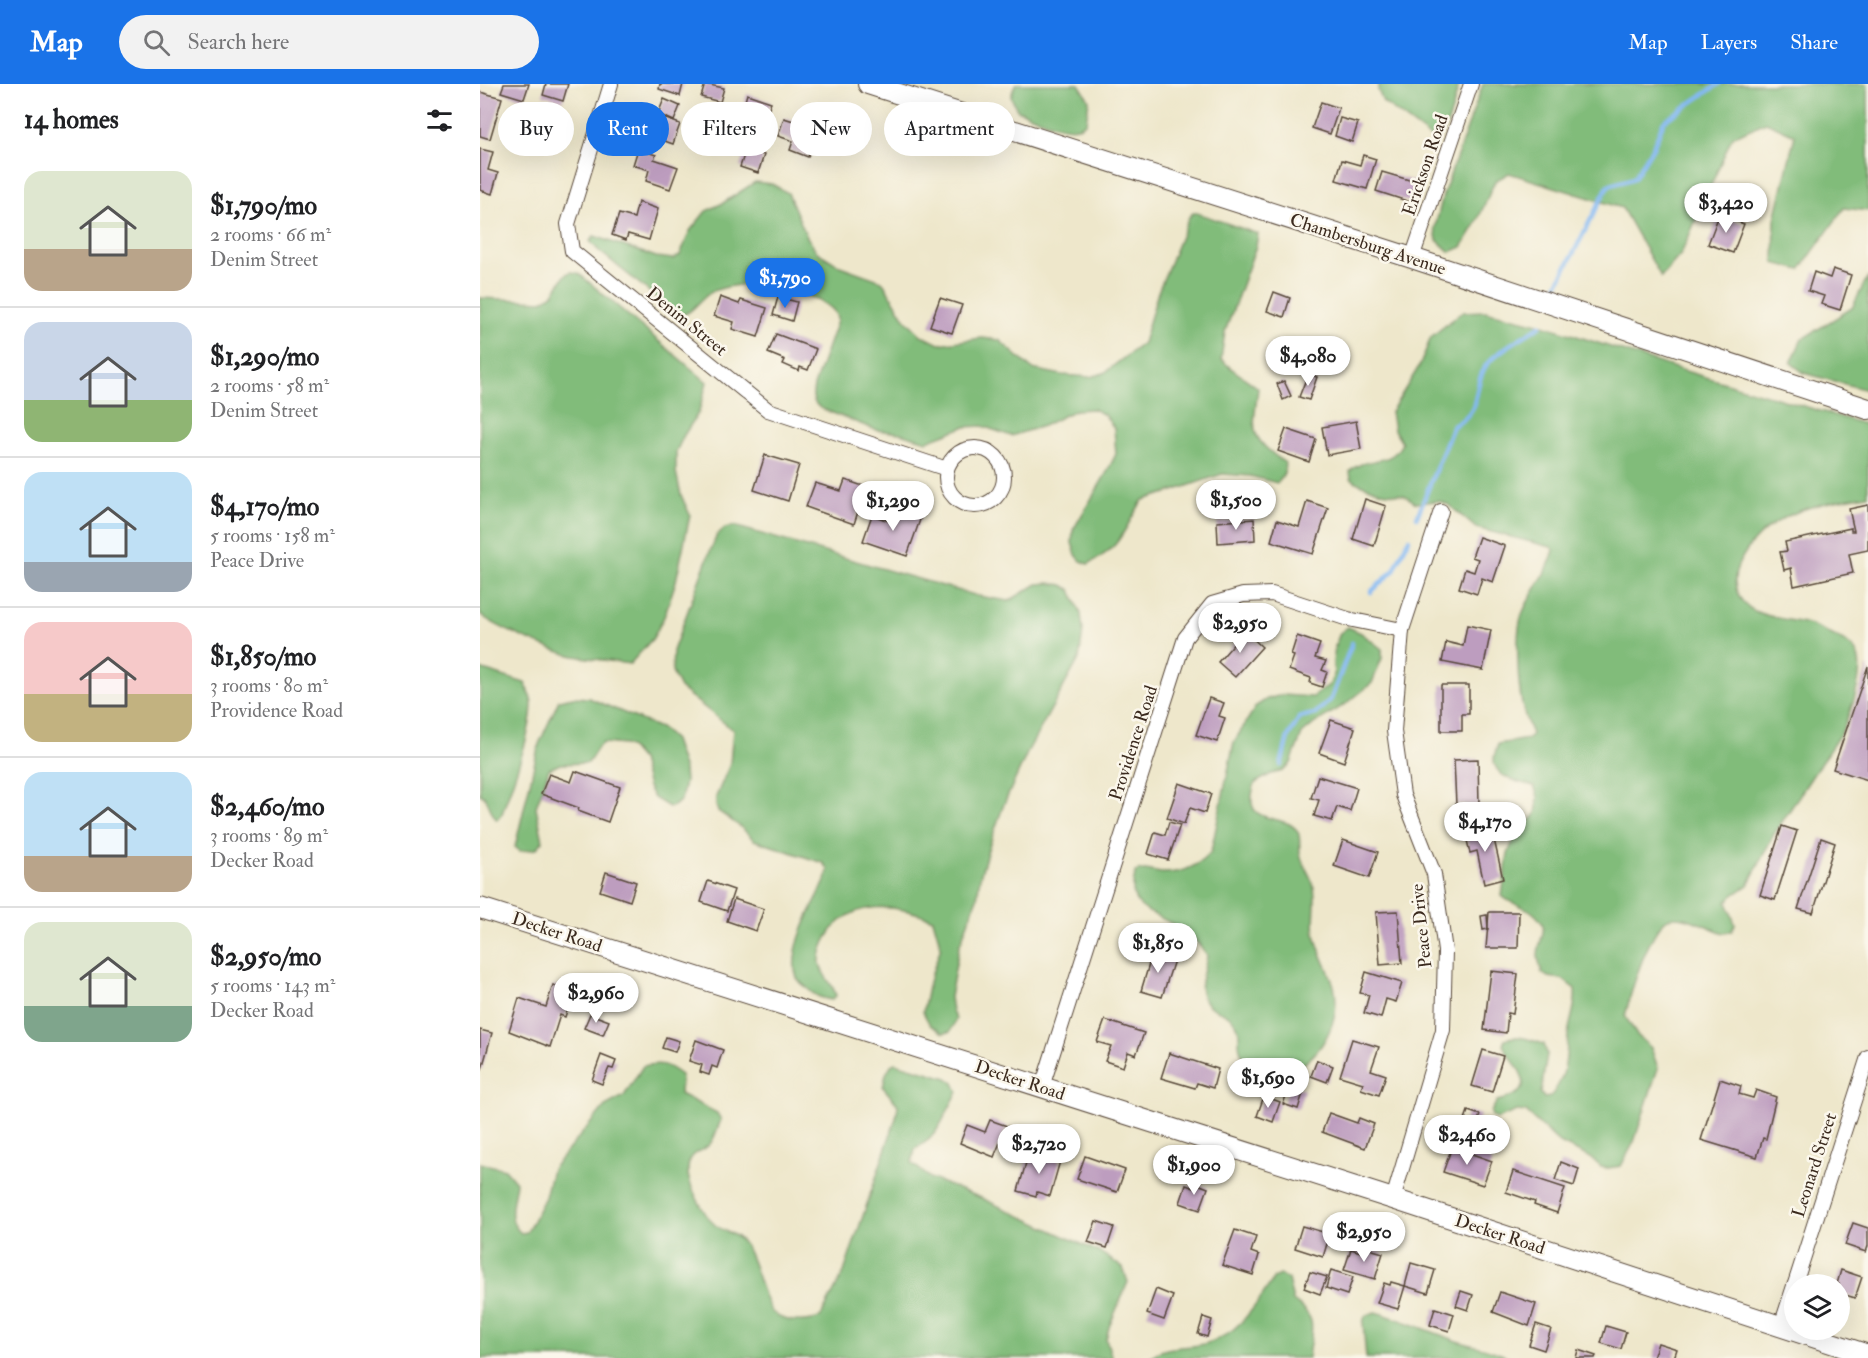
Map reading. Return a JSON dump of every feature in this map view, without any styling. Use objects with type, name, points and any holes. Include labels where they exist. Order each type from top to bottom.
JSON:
[{"type":"street","name":"Denim Street","points":[[611,84],[568,224],[572,251],[768,410],[947,469]]},
{"type":"street","name":"Chambersburg Avenue","points":[[868,84],[1412,258],[1868,409]]},
{"type":"street","name":"Erickson Road","points":[[1412,258],[1471,84]]},
{"type":"street","points":[[975,448],[984,450],[993,454],[1003,469],[1002,488],[990,502],[981,506],[961,503],[948,489],[947,469],[951,461],[966,450],[975,448]]},
{"type":"street","name":"Peace Drive","points":[[1393,1199],[1443,1030],[1445,951],[1434,874],[1403,795],[1394,731],[1402,630],[1441,511]]},
{"type":"street","name":"Providence Road","points":[[1042,1087],[1185,638],[1212,604],[1243,595],[1272,594],[1348,619],[1402,630]]},
{"type":"street","name":"Decker Road","points":[[480,908],[1393,1199],[1868,1354]]},
{"type":"street","name":"Leonard Street","points":[[1798,1274],[1868,1057]]},
{"type":"street","name":"Leonard Street","points":[[1781,1326],[1784,1317]]},
{"type":"green space","points":[[1015,84],[1079,84],[1089,100],[1086,122],[1072,128],[1043,121],[1017,110],[1011,97]]},
{"type":"green space","points":[[1379,84],[1459,84],[1450,116],[1440,137],[1435,141],[1383,102],[1378,90]]},
{"type":"green space","points":[[1483,84],[1868,84],[1868,211],[1844,208],[1800,270],[1774,263],[1775,219],[1795,135],[1766,122],[1732,137],[1681,254],[1661,277],[1622,208],[1509,173],[1495,181],[1475,226],[1462,247],[1450,252],[1437,240],[1435,228],[1443,195]]},
{"type":"green space","points":[[755,182],[772,184],[788,193],[807,237],[817,252],[840,266],[882,281],[906,320],[921,335],[939,344],[982,338],[999,340],[1032,369],[1062,375],[1090,377],[1104,373],[1143,343],[1158,292],[1189,217],[1193,213],[1258,234],[1256,246],[1225,332],[1221,359],[1258,388],[1255,432],[1264,446],[1285,463],[1283,476],[1277,483],[1250,476],[1222,474],[1143,500],[1116,544],[1088,564],[1076,555],[1072,543],[1073,530],[1116,454],[1114,428],[1105,415],[1093,409],[1075,410],[1043,426],[1011,436],[982,426],[964,427],[927,441],[900,433],[876,430],[820,408],[814,401],[814,386],[837,321],[832,309],[826,305],[801,293],[767,285],[747,284],[711,292],[689,312],[678,315],[590,241],[594,236],[656,257],[673,259],[680,255],[690,231],[706,211]]},
{"type":"green space","points":[[570,272],[578,273],[707,382],[699,412],[676,452],[676,472],[681,495],[690,515],[676,581],[664,617],[653,638],[630,664],[565,654],[511,632],[480,614],[480,298],[542,301],[553,294],[565,275]]},
{"type":"green space","points":[[1868,276],[1868,389],[1804,373],[1791,363],[1802,339],[1852,308]]},
{"type":"green space","points":[[1485,311],[1543,325],[1675,368],[1868,425],[1868,495],[1819,505],[1773,524],[1749,547],[1740,561],[1735,577],[1740,598],[1754,611],[1804,623],[1826,631],[1843,640],[1856,652],[1860,669],[1859,680],[1849,714],[1842,731],[1774,834],[1748,885],[1727,902],[1735,924],[1732,931],[1724,933],[1694,921],[1675,917],[1666,920],[1650,943],[1625,1016],[1636,1034],[1651,1048],[1658,1068],[1634,1142],[1621,1166],[1608,1168],[1601,1167],[1591,1158],[1560,1143],[1526,1112],[1517,1111],[1497,1119],[1492,1116],[1491,1112],[1497,1101],[1512,1096],[1520,1091],[1523,1085],[1523,1078],[1503,1045],[1505,1039],[1524,1038],[1544,1044],[1547,1054],[1541,1093],[1544,1098],[1550,1097],[1563,1075],[1575,1001],[1575,989],[1562,979],[1548,977],[1542,973],[1538,955],[1543,932],[1542,923],[1532,912],[1502,896],[1508,854],[1513,841],[1536,814],[1538,797],[1534,786],[1515,781],[1498,771],[1494,759],[1498,744],[1528,739],[1532,734],[1520,690],[1518,662],[1520,621],[1548,567],[1554,550],[1551,547],[1476,528],[1449,505],[1439,501],[1416,503],[1404,495],[1381,492],[1351,478],[1350,471],[1357,466],[1392,456],[1402,443],[1394,430],[1391,412],[1420,365],[1431,337],[1462,312]]},
{"type":"green space","points":[[734,526],[978,596],[1009,601],[1037,584],[1050,583],[1063,585],[1071,590],[1081,614],[1083,631],[1079,659],[1029,749],[1004,804],[989,846],[977,898],[959,947],[950,997],[952,1012],[956,1019],[950,1032],[943,1033],[930,1025],[923,1012],[929,982],[941,947],[933,919],[890,908],[862,910],[849,915],[828,936],[820,956],[821,968],[836,996],[832,1000],[818,996],[800,982],[795,966],[799,940],[827,877],[828,869],[823,863],[754,840],[742,828],[718,811],[716,797],[730,764],[733,730],[680,688],[672,672],[673,651],[717,535],[725,528]]},
{"type":"green space","points":[[1348,627],[1361,633],[1382,649],[1382,658],[1372,683],[1302,734],[1291,763],[1283,771],[1271,774],[1255,783],[1252,798],[1253,807],[1258,813],[1284,822],[1298,832],[1300,855],[1312,880],[1314,890],[1316,941],[1334,986],[1336,1001],[1334,1017],[1322,1045],[1300,1066],[1287,1074],[1272,1078],[1250,1064],[1242,1055],[1236,1023],[1207,1004],[1204,999],[1200,988],[1207,956],[1204,951],[1186,932],[1139,905],[1133,892],[1133,883],[1136,872],[1147,870],[1171,873],[1184,870],[1196,865],[1211,852],[1234,742],[1256,706],[1267,699],[1282,695],[1313,697],[1330,684],[1334,674],[1335,646],[1340,633]]},
{"type":"green space","points":[[480,669],[525,683],[532,702],[525,745],[502,814],[497,820],[486,799],[480,794]]},
{"type":"green space","points":[[573,697],[589,698],[662,729],[674,740],[684,770],[685,782],[681,800],[669,807],[654,798],[648,787],[641,760],[631,748],[625,745],[603,743],[588,763],[560,764],[549,769],[536,807],[543,841],[536,849],[520,851],[515,847],[539,744],[559,700]]},
{"type":"green space","points":[[895,1063],[947,1078],[954,1083],[958,1092],[931,1138],[915,1149],[912,1163],[930,1178],[979,1197],[1101,1253],[1123,1268],[1128,1282],[1106,1339],[1112,1358],[480,1358],[480,1163],[505,1169],[516,1182],[512,1209],[513,1222],[521,1233],[527,1232],[545,1197],[552,1169],[605,1106],[624,1096],[643,1066],[649,1065],[664,1065],[681,1075],[680,1094],[717,1113],[721,1120],[709,1145],[693,1155],[689,1164],[688,1176],[697,1199],[714,1224],[738,1237],[744,1244],[772,1312],[783,1319],[795,1321],[820,1318],[844,1272],[896,1118],[898,1105],[883,1087],[886,1074],[891,1065]]},
{"type":"green space","points":[[1280,1275],[1288,1279],[1293,1301],[1302,1307],[1310,1319],[1312,1332],[1308,1358],[1149,1358],[1162,1351],[1204,1344],[1227,1334],[1245,1318],[1274,1278]]},
{"type":"green space","points":[[1375,1312],[1510,1358],[1366,1358],[1363,1323],[1365,1316]]},
{"type":"building","points":[[504,84],[529,84],[524,99],[501,92]]},
{"type":"building","points":[[546,84],[568,84],[563,101],[543,95]]},
{"type":"building","points":[[660,84],[683,84],[680,96],[659,89]]},
{"type":"building","points":[[705,84],[724,88],[720,102],[701,97]]},
{"type":"building","points":[[480,92],[502,98],[501,102],[498,102],[498,112],[490,139],[480,136]]},
{"type":"building","points":[[747,94],[771,102],[745,102]]},
{"type":"building","points":[[664,99],[680,106],[674,121],[669,119],[669,102],[663,102]]},
{"type":"building","points":[[1321,102],[1339,108],[1330,134],[1312,128]]},
{"type":"building","points":[[784,118],[790,120],[790,140],[778,136]]},
{"type":"building","points":[[1340,118],[1358,123],[1352,142],[1335,136]]},
{"type":"building","points":[[669,120],[680,124],[673,144],[669,143]]},
{"type":"building","points":[[480,149],[493,152],[488,170],[498,173],[492,194],[480,190]]},
{"type":"building","points":[[1363,155],[1376,159],[1367,189],[1336,180],[1342,160],[1360,165]]},
{"type":"building","points":[[636,156],[656,156],[654,159],[678,167],[670,189],[646,181],[649,170],[633,165]]},
{"type":"building","points":[[744,156],[764,156],[758,173],[740,167]]},
{"type":"building","points":[[1382,172],[1416,182],[1410,202],[1376,191]]},
{"type":"building","points":[[638,202],[658,209],[649,240],[628,234],[626,240],[612,235],[619,214],[634,218]]},
{"type":"building","points":[[1719,215],[1744,224],[1733,253],[1708,244]]},
{"type":"building","points":[[1833,269],[1851,275],[1840,310],[1821,304],[1824,296],[1808,291],[1814,272],[1830,278]]},
{"type":"building","points":[[1274,292],[1290,298],[1284,317],[1267,311]]},
{"type":"building","points":[[720,297],[739,304],[741,300],[767,308],[758,337],[732,329],[734,322],[714,316]]},
{"type":"building","points":[[778,297],[797,302],[792,321],[773,315]]},
{"type":"building","points":[[940,298],[962,305],[952,333],[930,326]]},
{"type":"building","points":[[776,334],[816,349],[808,370],[800,367],[799,371],[783,364],[785,360],[768,353]]},
{"type":"building","points":[[1308,374],[1317,377],[1309,400],[1299,397]]},
{"type":"building","points":[[1284,381],[1291,396],[1283,400],[1277,384]]},
{"type":"building","points":[[1356,421],[1361,449],[1327,455],[1322,427]]},
{"type":"building","points":[[1286,429],[1316,439],[1309,462],[1278,451]]},
{"type":"building","points":[[765,455],[799,465],[788,501],[754,490]]},
{"type":"building","points":[[845,480],[866,487],[854,524],[806,507],[815,483],[841,491]]},
{"type":"building","points":[[1365,499],[1386,506],[1374,546],[1353,539]]},
{"type":"building","points":[[1307,501],[1328,508],[1313,554],[1271,541],[1277,520],[1299,527]]},
{"type":"building","points":[[1868,505],[1868,550],[1849,554],[1853,573],[1794,586],[1791,568],[1784,570],[1780,552],[1787,551],[1785,542],[1851,528],[1851,531],[1854,531],[1849,509]]},
{"type":"building","points":[[899,510],[921,517],[907,556],[863,541],[872,515],[894,523]]},
{"type":"building","points":[[1254,519],[1255,540],[1218,543],[1217,522]]},
{"type":"building","points":[[1479,537],[1505,546],[1493,582],[1482,578],[1477,594],[1459,588],[1465,569],[1474,572],[1478,559],[1472,557]]},
{"type":"building","points":[[1467,625],[1491,630],[1483,670],[1442,662],[1446,642],[1463,646]]},
{"type":"building","points":[[1245,631],[1262,647],[1235,677],[1218,662]]},
{"type":"building","points":[[1297,636],[1320,644],[1315,658],[1326,661],[1322,670],[1327,672],[1322,687],[1310,683],[1311,678],[1289,670]]},
{"type":"building","points":[[1868,666],[1868,780],[1833,769]]},
{"type":"building","points":[[1441,685],[1469,685],[1469,714],[1462,714],[1462,731],[1441,731]]},
{"type":"building","points":[[1209,698],[1224,703],[1219,716],[1225,718],[1217,742],[1196,735]]},
{"type":"building","points":[[1331,720],[1355,728],[1344,762],[1319,753]]},
{"type":"building","points":[[1478,759],[1479,805],[1456,805],[1454,760]]},
{"type":"building","points":[[575,771],[620,787],[608,822],[541,794],[549,774],[571,782]]},
{"type":"building","points":[[1318,776],[1357,788],[1350,811],[1337,807],[1332,821],[1314,816],[1319,800],[1311,798]]},
{"type":"building","points":[[1179,783],[1211,794],[1205,813],[1190,808],[1184,824],[1167,818]]},
{"type":"building","points":[[1169,822],[1180,825],[1168,860],[1148,854],[1155,832],[1165,835]]},
{"type":"building","points":[[1491,826],[1503,879],[1484,884],[1477,851],[1470,853],[1465,832]]},
{"type":"building","points":[[1782,826],[1797,831],[1775,900],[1760,895]]},
{"type":"building","points":[[1821,838],[1835,843],[1813,913],[1798,909]]},
{"type":"building","points":[[1343,840],[1378,852],[1369,878],[1334,866]]},
{"type":"building","points":[[606,872],[636,882],[630,901],[600,891]]},
{"type":"building","points":[[708,881],[734,890],[727,911],[701,902]]},
{"type":"building","points":[[734,899],[764,909],[756,931],[727,921]]},
{"type":"building","points":[[1398,911],[1402,963],[1380,965],[1376,912]]},
{"type":"building","points":[[1489,912],[1519,912],[1518,948],[1486,948]]},
{"type":"building","points":[[1487,915],[1488,929],[1483,930],[1481,916]]},
{"type":"building","points":[[1153,951],[1175,957],[1162,997],[1141,991]]},
{"type":"building","points":[[1491,971],[1518,974],[1513,1014],[1508,1013],[1506,1033],[1484,1030]]},
{"type":"building","points":[[1366,972],[1402,983],[1396,1002],[1386,999],[1381,1018],[1364,1013],[1369,995],[1360,993]]},
{"type":"building","points":[[553,985],[573,992],[565,1017],[560,1015],[550,1047],[509,1031],[519,998],[546,1007]]},
{"type":"building","points":[[590,1014],[609,1021],[603,1035],[584,1028]]},
{"type":"building","points":[[1105,1020],[1144,1033],[1136,1055],[1128,1052],[1123,1067],[1105,1061],[1111,1046],[1097,1042]]},
{"type":"building","points":[[480,1030],[492,1033],[482,1069],[480,1068]]},
{"type":"building","points":[[666,1037],[679,1041],[675,1052],[662,1048]]},
{"type":"building","points":[[1352,1039],[1379,1047],[1371,1070],[1386,1075],[1379,1095],[1361,1089],[1363,1083],[1340,1076]]},
{"type":"building","points":[[696,1040],[723,1050],[717,1068],[712,1066],[709,1075],[700,1072],[702,1065],[689,1061]]},
{"type":"building","points":[[1483,1050],[1503,1056],[1492,1092],[1472,1086]]},
{"type":"building","points":[[1169,1053],[1218,1069],[1213,1088],[1197,1083],[1195,1088],[1161,1078]]},
{"type":"building","points":[[601,1055],[616,1061],[613,1069],[609,1068],[602,1084],[592,1080]]},
{"type":"building","points":[[1317,1060],[1333,1066],[1327,1082],[1311,1076]]},
{"type":"building","points":[[1720,1079],[1741,1086],[1739,1094],[1753,1098],[1756,1090],[1776,1097],[1766,1139],[1763,1138],[1757,1157],[1701,1140]]},
{"type":"building","points":[[1290,1085],[1304,1090],[1298,1109],[1283,1104]]},
{"type":"building","points":[[1264,1096],[1280,1102],[1273,1122],[1257,1116]]},
{"type":"building","points":[[1468,1111],[1480,1115],[1475,1129],[1463,1125]]},
{"type":"building","points":[[1329,1113],[1357,1123],[1359,1118],[1374,1124],[1365,1148],[1322,1132]]},
{"type":"building","points":[[990,1120],[1007,1126],[994,1157],[960,1143],[967,1125],[985,1132]]},
{"type":"building","points":[[1452,1147],[1492,1161],[1483,1185],[1443,1172]]},
{"type":"building","points":[[1029,1152],[1060,1161],[1050,1196],[1037,1192],[1036,1196],[1018,1191]]},
{"type":"building","points":[[1085,1156],[1125,1170],[1117,1192],[1077,1179]]},
{"type":"building","points":[[1561,1162],[1579,1169],[1574,1186],[1555,1180]]},
{"type":"building","points":[[1513,1171],[1565,1188],[1557,1213],[1506,1192]]},
{"type":"building","points":[[1195,1183],[1208,1188],[1200,1210],[1180,1203],[1186,1185],[1194,1188]]},
{"type":"building","points":[[1096,1221],[1114,1227],[1107,1248],[1088,1242]]},
{"type":"building","points":[[1853,1223],[1868,1228],[1866,1252],[1845,1245]]},
{"type":"building","points":[[1302,1226],[1330,1234],[1323,1257],[1295,1248]]},
{"type":"building","points":[[1235,1230],[1256,1237],[1251,1252],[1259,1255],[1253,1275],[1222,1265]]},
{"type":"building","points":[[1366,1248],[1383,1253],[1375,1279],[1344,1270],[1351,1249],[1364,1253]]},
{"type":"building","points":[[1411,1263],[1435,1270],[1428,1293],[1405,1286]]},
{"type":"building","points":[[1331,1270],[1353,1277],[1347,1295],[1326,1288]]},
{"type":"building","points":[[1841,1270],[1862,1277],[1855,1298],[1850,1296],[1850,1274],[1840,1274]]},
{"type":"building","points":[[1310,1272],[1327,1277],[1320,1294],[1304,1288]]},
{"type":"building","points":[[1391,1282],[1405,1286],[1398,1309],[1377,1303],[1384,1283],[1390,1285]]},
{"type":"building","points":[[1156,1289],[1173,1296],[1164,1320],[1147,1314]]},
{"type":"building","points":[[1461,1291],[1473,1295],[1468,1310],[1456,1306]]},
{"type":"building","points":[[1500,1292],[1536,1304],[1529,1326],[1493,1312]]},
{"type":"building","points":[[1435,1308],[1454,1314],[1449,1331],[1430,1325]]},
{"type":"building","points":[[1203,1317],[1212,1320],[1207,1337],[1198,1334]]},
{"type":"building","points":[[1536,1324],[1551,1329],[1544,1350],[1529,1345]]},
{"type":"building","points":[[1606,1326],[1626,1332],[1621,1349],[1601,1343]]},
{"type":"building","points":[[1658,1343],[1677,1349],[1674,1358],[1653,1358]]},
{"type":"building","points":[[1578,1350],[1596,1356],[1595,1358],[1576,1358]]},
{"type":"waterway","points":[[1556,287],[1608,186],[1634,178],[1653,147],[1664,121],[1719,84]]},
{"type":"waterway","points":[[1417,517],[1453,426],[1463,420],[1473,407],[1478,384],[1485,367],[1503,350],[1541,325]]},
{"type":"waterway","points":[[1371,592],[1394,570],[1409,539]]},
{"type":"waterway","points":[[1281,765],[1288,737],[1300,717],[1315,714],[1331,699],[1352,643]]}]
